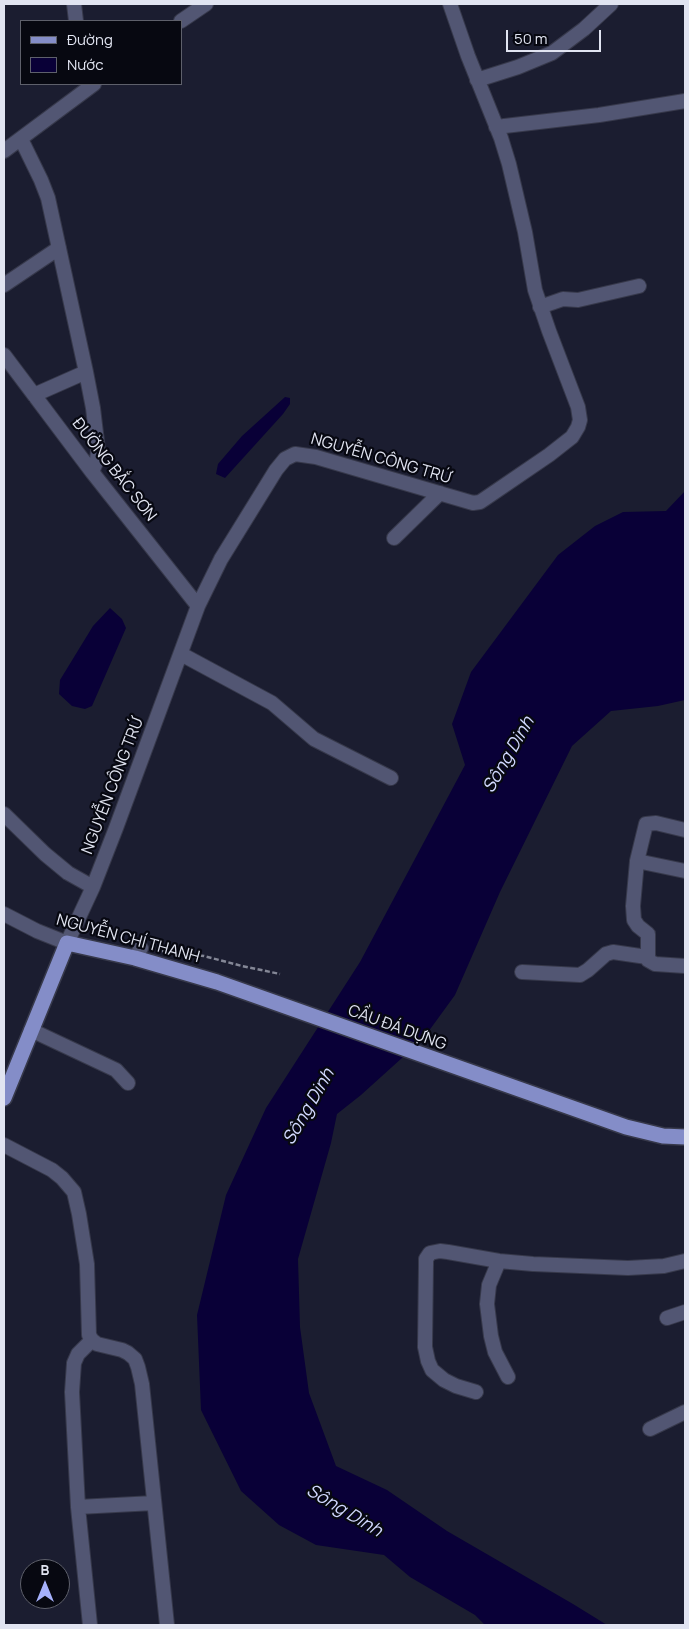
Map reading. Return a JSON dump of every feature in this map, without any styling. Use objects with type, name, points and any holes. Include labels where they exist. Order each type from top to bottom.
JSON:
[{"type":"main road","name":"NGUYỄN CHÍ THANH","points":[[67,943],[138,953],[217,982]]},
{"type":"main road","name":"NGUYỄN CÔNG TRỨ","points":[[4,1098],[67,943]]},
{"type":"main road","name":"CẦU ĐÁ DỰNG","points":[[217,982],[626,1127],[662,1136],[685,1138]]},
{"type":"street","points":[[74,4],[76,20]]},
{"type":"street","points":[[182,20],[206,4]]},
{"type":"street","name":"NGUYỄN CÔNG TRỨ","points":[[67,943],[93,887],[182,654],[198,606],[214,572],[276,470],[294,454],[316,458],[467,502],[480,502],[566,443],[575,432],[580,420],[578,407],[540,307],[509,164],[450,4]]},
{"type":"street","points":[[477,80],[518,67],[552,53],[584,29],[611,4]]},
{"type":"street","points":[[4,151],[91,85]]},
{"type":"street","points":[[496,126],[599,115],[685,101]]},
{"type":"street","points":[[20,139],[48,198],[94,408],[97,460],[92,472]]},
{"type":"street","points":[[4,285],[58,248]]},
{"type":"street","points":[[540,307],[563,299],[578,300],[639,286]]},
{"type":"street","name":"ĐƯỜNG BẮC SƠN","points":[[4,355],[92,472],[198,606]]},
{"type":"street","points":[[34,396],[86,372]]},
{"type":"street","points":[[394,538],[440,493]]},
{"type":"street","points":[[182,654],[272,703],[314,739],[391,778]]},
{"type":"street","points":[[4,814],[45,854],[68,873],[93,887]]},
{"type":"street","points":[[685,830],[656,823],[646,824],[637,861],[633,917],[638,926],[648,934],[648,957],[651,962],[655,964],[685,966]]},
{"type":"street","points":[[637,861],[685,871]]},
{"type":"street","name":"NGUYỄN CHÍ THANH","points":[[4,914],[37,931],[67,943]]},
{"type":"street","points":[[522,972],[580,975],[606,954],[613,952],[648,957]]},
{"type":"street","points":[[31,1030],[116,1070],[128,1084]]},
{"type":"street","points":[[4,1145],[52,1170],[74,1192],[81,1221],[87,1264],[88,1325],[92,1340],[97,1344],[128,1353],[135,1359],[138,1366],[142,1384],[167,1625]]},
{"type":"street","points":[[476,1392],[444,1380],[432,1370],[428,1361],[425,1347],[426,1259],[430,1253],[440,1251],[499,1261],[533,1264],[628,1268],[664,1266],[685,1261]]},
{"type":"street","points":[[499,1261],[489,1286],[487,1304],[495,1352],[508,1377]]},
{"type":"street","points":[[667,1318],[685,1312]]},
{"type":"street","points":[[90,1625],[78,1507],[73,1371],[78,1354],[92,1340]]},
{"type":"street","points":[[650,1429],[685,1412]]},
{"type":"street","points":[[78,1507],[154,1503]]},
{"type":"path","points":[[138,953],[204,956],[280,974]]},
{"type":"water","points":[[285,397],[290,398],[290,404],[283,414],[225,478],[216,474],[218,464],[242,436]]},
{"type":"water","name":"Sông Dinh","points":[[685,491],[685,700],[658,706],[611,711],[572,746],[500,892],[455,995],[423,1039],[337,1114],[331,1143],[298,1259],[300,1327],[309,1393],[336,1466],[387,1490],[447,1531],[607,1625],[485,1625],[475,1615],[410,1577],[384,1555],[316,1545],[279,1525],[241,1491],[201,1410],[197,1315],[226,1195],[266,1108],[360,962],[465,765],[452,724],[471,672],[558,555],[595,526],[623,512],[666,511]]},
{"type":"water","points":[[110,608],[122,619],[126,628],[92,706],[85,709],[72,706],[59,694],[60,680],[93,626]]}]
